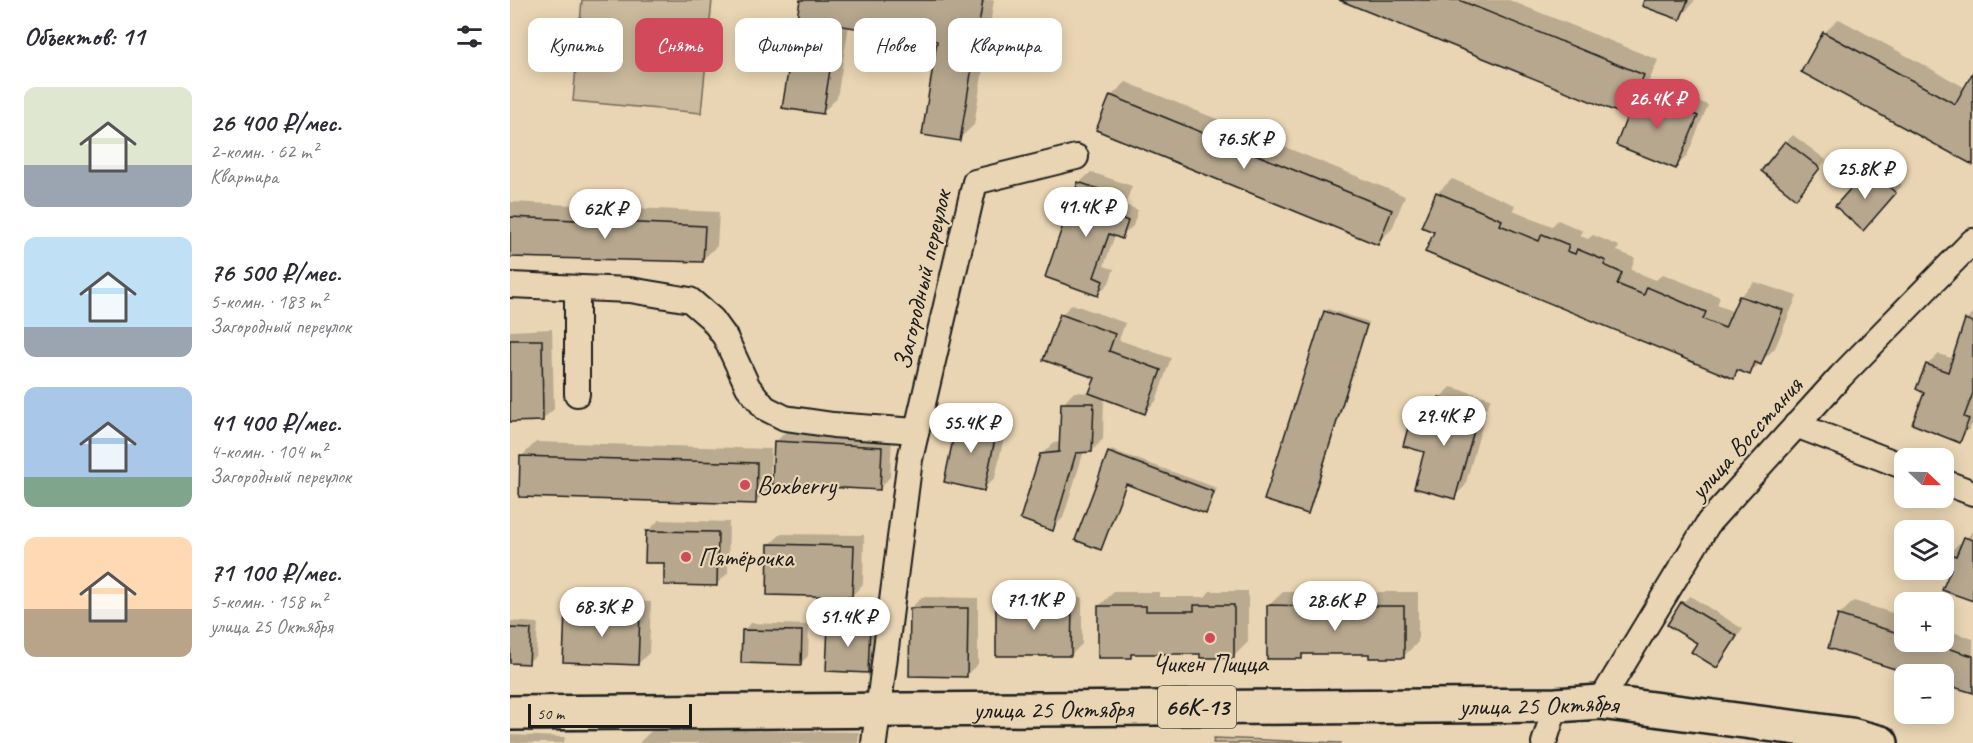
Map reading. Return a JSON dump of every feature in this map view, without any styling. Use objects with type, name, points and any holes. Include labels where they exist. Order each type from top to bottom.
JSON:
[{"type":"main road","name":"улица 25 Октября","points":[[510,713],[1556,705],[1600,702],[1860,740]]},
{"type":"street","name":"Загородный переулок","points":[[874,743],[910,459],[975,182],[1076,157]]},
{"type":"street","name":"улица Восстания","points":[[1600,702],[1709,522],[1796,425],[1973,241]]},
{"type":"street","points":[[510,285],[630,290],[690,300],[712,319],[725,338],[748,387],[765,408],[785,418],[833,425],[916,431]]},
{"type":"street","points":[[577,288],[577,394]]},
{"type":"street","points":[[1796,425],[1894,463]]},
{"type":"street","points":[[1954,486],[1973,493]]},
{"type":"street","points":[[1544,743],[1556,705]]},
{"type":"shaded area","points":[[582,0],[712,0],[710,18],[635,18],[635,72],[705,72],[701,113],[573,101],[576,72],[623,72],[623,18],[580,18]]},
{"type":"shaded area","points":[[1214,738],[1342,743],[1213,743]]},
{"type":"building","points":[[800,0],[983,0],[980,18],[948,18],[948,72],[971,72],[960,141],[922,135],[932,72],[936,72],[936,18],[854,18],[854,28],[842,26],[842,18],[797,18]]},
{"type":"building","points":[[1339,0],[1459,0],[1644,75],[1627,116]]},
{"type":"building","points":[[1644,0],[1688,0],[1680,20],[1642,6]]},
{"type":"building","points":[[1823,32],[1955,104],[1973,72],[1973,165],[1801,72]]},
{"type":"building","points":[[788,72],[830,72],[823,114],[782,108]]},
{"type":"building","points":[[1637,91],[1698,116],[1676,169],[1616,145]]},
{"type":"building","points":[[1110,95],[1392,210],[1378,245],[1096,130]]},
{"type":"building","points":[[1785,141],[1820,168],[1796,199],[1761,171]]},
{"type":"building","points":[[1868,169],[1896,193],[1863,231],[1835,206]]},
{"type":"building","points":[[1078,182],[1122,197],[1115,216],[1128,221],[1122,239],[1109,234],[1094,277],[1103,281],[1098,296],[1045,277]]},
{"type":"building","points":[[1436,192],[1502,220],[1500,225],[1539,241],[1542,234],[1569,245],[1567,251],[1575,254],[1577,249],[1606,261],[1604,265],[1622,273],[1617,284],[1644,295],[1647,287],[1706,312],[1703,319],[1725,328],[1739,296],[1783,310],[1761,365],[1755,362],[1750,375],[1737,370],[1734,379],[1425,252],[1434,232],[1421,227]]},
{"type":"building","points":[[510,217],[705,226],[703,262],[510,257]]},
{"type":"building","points":[[1324,311],[1367,325],[1308,514],[1264,500]]},
{"type":"building","points":[[1060,314],[1115,334],[1109,351],[1161,370],[1145,414],[1089,393],[1095,378],[1043,360]]},
{"type":"building","points":[[1965,319],[1973,322],[1973,393],[1964,417],[1969,419],[1960,443],[1912,424],[1924,393],[1916,389],[1926,364],[1948,372]]},
{"type":"building","points":[[510,340],[542,340],[543,421],[510,422]]},
{"type":"building","points":[[1439,397],[1480,409],[1455,499],[1414,488],[1424,452],[1403,446],[1409,424],[1429,430]]},
{"type":"building","points":[[1061,403],[1094,403],[1092,452],[1076,453],[1053,531],[1020,519],[1040,454],[1059,452]]},
{"type":"building","points":[[958,416],[998,425],[984,491],[944,482]]},
{"type":"building","points":[[774,441],[882,447],[880,490],[772,484]]},
{"type":"building","points":[[1108,452],[1214,492],[1206,514],[1126,484],[1101,550],[1075,540]]},
{"type":"building","points":[[520,456],[757,463],[756,504],[519,497]]},
{"type":"building","points":[[646,531],[718,532],[717,586],[664,585],[664,563],[645,563]]},
{"type":"building","points":[[1964,537],[1973,540],[1973,601],[1954,594],[1954,592],[1942,590],[1946,580],[1954,580],[1954,555],[1956,556]]},
{"type":"building","points":[[768,544],[854,546],[852,597],[767,595]]},
{"type":"building","points":[[1681,602],[1737,636],[1717,668],[1691,652],[1697,643],[1667,625]]},
{"type":"building","points":[[1194,605],[1234,605],[1234,658],[1200,658],[1200,654],[1131,654],[1131,658],[1098,658],[1098,606],[1146,606],[1146,611],[1194,611]]},
{"type":"building","points":[[1267,605],[1316,606],[1316,611],[1362,611],[1362,606],[1404,606],[1404,658],[1369,658],[1369,654],[1302,654],[1302,659],[1267,659]]},
{"type":"building","points":[[996,607],[1072,607],[1071,656],[996,656]]},
{"type":"building","points":[[910,608],[968,608],[967,677],[909,676]]},
{"type":"building","points":[[565,610],[640,613],[638,665],[563,662]]},
{"type":"building","points":[[1838,615],[1894,632],[1894,652],[1954,650],[1973,656],[1973,693],[1954,687],[1954,664],[1894,664],[1894,669],[1828,648]]},
{"type":"building","points":[[828,624],[870,626],[868,673],[826,671]]},
{"type":"building","points":[[510,628],[531,629],[529,664],[510,663]]},
{"type":"building","points":[[742,630],[802,631],[801,665],[741,663]]},
{"type":"place","name":"Boxberry","points":[[745,485]]},
{"type":"place","name":"Пятёрочка","points":[[686,557]]},
{"type":"place","name":"Чикен Пицца","points":[[1210,638]]}]
